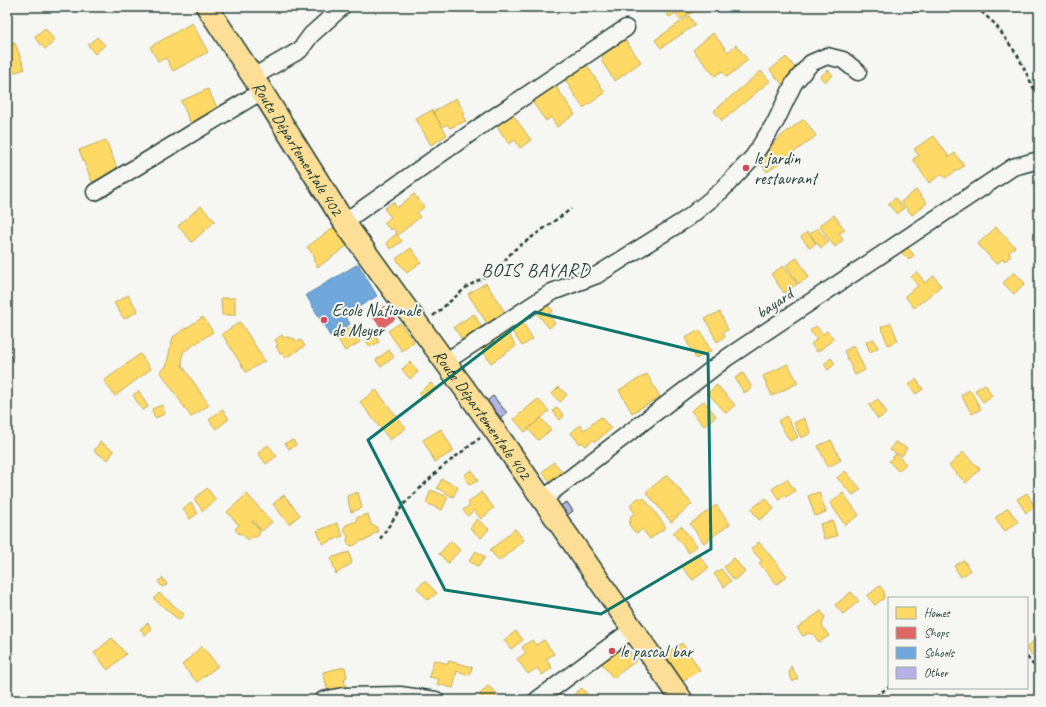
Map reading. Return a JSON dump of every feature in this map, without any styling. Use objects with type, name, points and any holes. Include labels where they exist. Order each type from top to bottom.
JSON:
[{"type":"main road","name":"Route Départementale 402","points":[[207,7],[258,84],[344,222],[544,500],[682,700]]},
{"type":"street","points":[[95,192],[258,84],[300,50],[312,35],[342,7]]},
{"type":"street","points":[[344,222],[485,123],[626,28]]},
{"type":"street","points":[[445,362],[552,292],[597,275],[688,218],[721,191],[753,158],[776,121],[794,83],[811,64],[827,56],[843,60],[858,72]]},
{"type":"street","name":"bayard","points":[[544,500],[552,492],[728,357],[1013,168],[1039,160]]},
{"type":"street","points":[[537,700],[633,629]]},
{"type":"street","points":[[323,700],[343,696],[400,695],[436,700]]},
{"type":"path","points":[[976,7],[995,24],[1018,56],[1039,99]]},
{"type":"path","points":[[420,328],[468,286],[494,272],[514,250],[571,209]]},
{"type":"path","points":[[380,539],[402,505],[441,468],[493,428]]},
{"type":"path","points":[[1028,658],[1039,672]]},
{"type":"path","points":[[870,700],[888,688]]},
{"type":"highlighted area","points":[[535,312],[708,354],[711,549],[601,614],[445,590],[368,440]]},
{"type":"building: Homes","points":[[663,7],[700,7],[680,20],[676,13],[669,17]]},
{"type":"building: Homes","points":[[910,7],[924,7],[915,13]]},
{"type":"building: Homes","points":[[689,16],[695,25],[661,48],[655,40]]},
{"type":"building: Homes","points":[[192,23],[208,52],[173,71],[166,58],[158,61],[150,47]]},
{"type":"building: Homes","points":[[45,28],[55,41],[45,49],[34,37]]},
{"type":"building: Homes","points":[[713,33],[728,52],[736,45],[748,60],[727,77],[722,71],[715,76],[693,50]]},
{"type":"building: Homes","points":[[97,37],[105,45],[95,54],[88,45]]},
{"type":"building: Homes","points":[[625,40],[641,62],[615,81],[602,62],[603,55]]},
{"type":"building: Homes","points":[[15,43],[25,69],[7,75],[7,46]]},
{"type":"building: Homes","points":[[786,57],[798,71],[782,84],[770,70]]},
{"type":"building: Homes","points":[[586,64],[605,93],[583,108],[564,78]]},
{"type":"building: Homes","points":[[828,70],[833,75],[825,82],[820,77]]},
{"type":"building: Homes","points":[[761,71],[770,81],[722,121],[714,111]]},
{"type":"building: Homes","points":[[554,84],[575,114],[557,127],[551,117],[546,121],[533,103],[537,96]]},
{"type":"building: Homes","points":[[208,89],[219,112],[191,124],[181,101]]},
{"type":"building: Homes","points":[[456,98],[465,113],[462,115],[466,121],[450,128],[447,124],[442,127],[433,112]]},
{"type":"building: Homes","points":[[432,110],[447,135],[431,145],[416,119]]},
{"type":"building: Homes","points":[[511,112],[531,140],[520,148],[515,140],[509,144],[495,123]]},
{"type":"building: Homes","points":[[804,119],[816,136],[767,172],[760,162],[777,139]]},
{"type":"building: Homes","points":[[934,136],[949,157],[955,153],[964,166],[945,178],[942,174],[929,183],[913,159],[919,156],[914,149]]},
{"type":"building: Homes","points":[[106,140],[118,171],[92,182],[79,150]]},
{"type":"building: Homes","points":[[916,190],[927,203],[912,215],[901,202]]},
{"type":"building: Homes","points":[[414,194],[424,207],[417,213],[420,217],[398,235],[393,228],[391,230],[384,223],[391,217],[384,209],[393,202],[397,208]]},
{"type":"building: Homes","points":[[895,198],[904,208],[897,214],[888,204]]},
{"type":"building: Homes","points":[[201,206],[215,221],[192,242],[178,226]]},
{"type":"building: Homes","points":[[834,215],[845,230],[839,234],[843,240],[835,247],[819,226]]},
{"type":"building: Homes","points":[[337,225],[351,243],[318,267],[313,260],[316,258],[307,247]]},
{"type":"building: Homes","points":[[996,227],[1015,247],[1009,253],[1011,256],[1005,261],[1003,259],[996,264],[978,244]]},
{"type":"building: Homes","points":[[817,228],[829,242],[821,248],[810,234]]},
{"type":"building: Homes","points":[[807,232],[816,243],[810,248],[801,237]]},
{"type":"building: Homes","points":[[396,234],[402,241],[391,249],[386,243]]},
{"type":"building: Homes","points":[[907,247],[914,255],[909,260],[901,252]]},
{"type":"building: Homes","points":[[411,248],[421,262],[407,273],[396,259]]},
{"type":"building: Homes","points":[[797,258],[809,277],[798,284],[786,265]]},
{"type":"building: Homes","points":[[783,266],[797,284],[784,293],[771,274]]},
{"type":"building: Homes","points":[[917,272],[925,283],[934,276],[941,286],[914,308],[905,296],[918,286],[911,277]]},
{"type":"building: Homes","points":[[1014,272],[1025,283],[1014,294],[1003,283]]},
{"type":"building: Homes","points":[[486,283],[506,314],[488,325],[468,294]]},
{"type":"building: Homes","points":[[128,295],[138,311],[124,319],[114,303]]},
{"type":"building: Homes","points":[[221,298],[235,298],[235,315],[222,315]]},
{"type":"building: Homes","points":[[545,302],[553,311],[548,315],[555,323],[549,328],[535,311]]},
{"type":"building: Homes","points":[[720,312],[728,330],[723,332],[725,337],[717,342],[705,318]]},
{"type":"building: Homes","points":[[474,314],[482,328],[463,341],[454,327]]},
{"type":"building: Homes","points":[[203,317],[213,332],[183,352],[182,365],[209,405],[191,417],[160,371],[166,367],[173,337]]},
{"type":"building: Homes","points":[[521,320],[533,339],[522,346],[510,328]]},
{"type":"building: Homes","points":[[240,322],[265,361],[246,372],[222,334]]},
{"type":"building: Homes","points":[[400,323],[414,342],[402,351],[388,331]]},
{"type":"building: Homes","points":[[891,323],[898,341],[888,345],[881,327]]},
{"type":"building: Homes","points":[[816,326],[823,334],[827,331],[834,339],[817,352],[811,344],[817,339],[810,331]]},
{"type":"building: Homes","points":[[351,327],[360,342],[345,351],[336,336]]},
{"type":"building: Homes","points":[[506,330],[516,346],[491,363],[480,347]]},
{"type":"building: Homes","points":[[700,330],[711,351],[696,359],[685,338]]},
{"type":"building: Homes","points":[[373,332],[379,342],[370,347],[364,337]]},
{"type":"building: Homes","points":[[282,335],[284,338],[287,337],[295,339],[297,342],[301,340],[305,346],[285,358],[282,353],[280,354],[275,340]]},
{"type":"building: Homes","points":[[874,339],[878,348],[870,352],[866,342]]},
{"type":"building: Homes","points":[[854,346],[865,370],[855,375],[844,351]]},
{"type":"building: Homes","points":[[389,350],[394,357],[381,367],[376,360]]},
{"type":"building: Homes","points":[[140,354],[151,369],[115,396],[104,381]]},
{"type":"building: Homes","points":[[831,358],[835,364],[828,370],[824,364]]},
{"type":"building: Homes","points":[[410,362],[418,372],[410,379],[402,369]]},
{"type":"building: Homes","points":[[788,364],[798,383],[772,396],[763,376]]},
{"type":"building: Homes","points":[[743,373],[752,388],[744,393],[735,378]]},
{"type":"building: Homes","points":[[647,374],[660,397],[632,413],[619,390]]},
{"type":"building: Homes","points":[[916,379],[923,389],[916,394],[909,385]]},
{"type":"building: Homes","points":[[431,383],[436,389],[424,399],[419,393]]},
{"type":"building: Homes","points":[[985,384],[992,396],[983,402],[975,390]]},
{"type":"building: Homes","points":[[717,385],[735,405],[726,413],[708,393]]},
{"type":"building: Homes","points":[[559,387],[567,395],[560,402],[552,394]]},
{"type":"building: Homes","points":[[376,390],[406,428],[390,440],[360,402]]},
{"type":"building: Homes","points":[[970,390],[981,409],[972,414],[961,395]]},
{"type":"building: Homes","points":[[139,391],[148,407],[142,410],[133,395]]},
{"type":"building: Homes","points":[[538,399],[549,411],[525,432],[514,419]]},
{"type":"building: Homes","points":[[878,399],[887,413],[878,419],[869,405]]},
{"type":"building: Homes","points":[[704,401],[716,416],[704,426],[691,411]]},
{"type":"building: Homes","points":[[162,405],[165,414],[155,418],[152,409]]},
{"type":"building: Homes","points":[[557,407],[564,416],[560,420],[553,411]]},
{"type":"building: Homes","points":[[222,409],[229,419],[216,429],[209,420]]},
{"type":"building: Homes","points":[[786,416],[798,437],[790,441],[778,421]]},
{"type":"building: Homes","points":[[601,417],[611,429],[595,442],[593,440],[586,446],[582,442],[580,444],[571,433],[580,425],[584,430]]},
{"type":"building: Homes","points":[[541,418],[551,430],[538,440],[528,429]]},
{"type":"building: Homes","points":[[804,418],[811,433],[801,438],[794,423]]},
{"type":"building: Homes","points":[[441,429],[454,451],[435,462],[423,440]]},
{"type":"building: Homes","points":[[293,440],[296,445],[289,449],[285,443]]},
{"type":"building: Homes","points":[[831,440],[841,460],[828,467],[818,446]]},
{"type":"building: Homes","points":[[100,442],[114,451],[108,460],[94,451]]},
{"type":"building: Homes","points":[[895,442],[907,448],[902,456],[890,450]]},
{"type":"building: Homes","points":[[268,445],[277,456],[266,464],[258,453]]},
{"type":"building: Homes","points":[[963,452],[980,469],[966,483],[949,466]]},
{"type":"building: Homes","points":[[896,454],[906,464],[898,471],[889,461]]},
{"type":"building: Homes","points":[[554,462],[564,474],[552,484],[542,472]]},
{"type":"building: Homes","points":[[472,470],[478,481],[469,485],[464,475]]},
{"type":"building: Homes","points":[[845,471],[861,489],[853,495],[837,478]]},
{"type":"building: Homes","points":[[667,475],[692,504],[671,522],[646,492]]},
{"type":"building: Homes","points":[[442,479],[458,487],[453,497],[437,488]]},
{"type":"building: Homes","points":[[787,479],[795,491],[786,497],[785,495],[779,500],[772,489]]},
{"type":"building: Homes","points":[[207,488],[216,500],[203,511],[194,499]]},
{"type":"building: Homes","points":[[431,490],[448,497],[442,510],[426,503]]},
{"type":"building: Homes","points":[[358,492],[362,508],[351,512],[347,496]]},
{"type":"building: Homes","points":[[481,492],[494,508],[481,519],[474,510],[468,516],[463,510],[470,505],[468,503]]},
{"type":"building: Homes","points":[[819,492],[826,512],[815,516],[808,496]]},
{"type":"building: Homes","points":[[843,493],[859,515],[845,525],[830,503]]},
{"type":"building: Homes","points":[[1027,493],[1035,507],[1026,513],[1017,499]]},
{"type":"building: Homes","points":[[1039,493],[1039,501],[1035,496]]},
{"type":"building: Homes","points":[[247,494],[272,522],[262,531],[253,521],[252,522],[260,530],[259,535],[248,540],[241,533],[239,534],[235,529],[239,525],[227,512]]},
{"type":"building: Homes","points":[[284,495],[300,515],[289,524],[273,504]]},
{"type":"building: Homes","points":[[638,498],[645,499],[666,527],[650,539],[642,529],[638,533],[635,532],[629,525],[631,516],[635,513],[631,508],[631,504]]},
{"type":"building: Homes","points":[[766,498],[774,509],[759,520],[751,509]]},
{"type":"building: Homes","points":[[191,503],[198,513],[190,519],[183,509]]},
{"type":"building: Homes","points":[[716,505],[730,524],[704,543],[690,524]]},
{"type":"building: Homes","points":[[1008,508],[1018,522],[1005,531],[995,518]]},
{"type":"building: Homes","points":[[368,514],[371,525],[376,526],[378,532],[371,535],[371,538],[355,545],[352,546],[348,544],[348,536],[344,528],[346,525],[357,521],[356,518]]},
{"type":"building: Homes","points":[[477,519],[489,529],[481,538],[470,528]]},
{"type":"building: Homes","points":[[833,521],[837,536],[824,539],[820,524]]},
{"type":"building: Homes","points":[[337,523],[343,536],[323,544],[317,531]]},
{"type":"building: Homes","points":[[681,526],[697,546],[689,553],[673,533]]},
{"type":"building: Homes","points":[[515,529],[524,540],[499,561],[490,550]]},
{"type":"building: Homes","points":[[451,541],[460,550],[448,563],[439,554]]},
{"type":"building: Homes","points":[[759,542],[787,576],[777,584],[759,563],[762,561],[751,549]]},
{"type":"building: Homes","points":[[476,551],[485,557],[478,567],[469,561]]},
{"type":"building: Homes","points":[[349,552],[352,563],[336,574],[331,558]]},
{"type":"building: Homes","points":[[697,553],[709,568],[693,580],[681,566]]},
{"type":"building: Homes","points":[[734,558],[745,572],[734,580],[724,567]]},
{"type":"building: Homes","points":[[964,560],[970,571],[961,577],[954,566]]},
{"type":"building: Homes","points":[[721,569],[731,581],[724,587],[714,574]]},
{"type":"building: Homes","points":[[163,578],[167,585],[162,587],[158,581]]},
{"type":"building: Homes","points":[[425,581],[437,593],[428,600],[417,588]]},
{"type":"building: Homes","points":[[880,586],[884,591],[884,598],[875,605],[867,596]]},
{"type":"building: Homes","points":[[851,592],[859,601],[843,614],[835,605]]},
{"type":"building: Homes","points":[[159,593],[184,614],[179,620],[154,599]]},
{"type":"building: Homes","points":[[821,611],[825,617],[822,626],[829,636],[819,642],[814,635],[809,633],[803,636],[797,628]]},
{"type":"building: Homes","points":[[148,623],[152,630],[145,635],[140,629]]},
{"type":"building: Homes","points":[[516,631],[523,640],[511,649],[504,640]]},
{"type":"building: Homes","points":[[112,638],[126,654],[108,670],[94,653]]},
{"type":"building: Homes","points":[[1037,638],[1039,641],[1039,664],[1028,650],[1028,646]]},
{"type":"building: Homes","points":[[532,640],[536,645],[544,640],[554,654],[546,659],[552,668],[542,675],[537,668],[528,674],[517,659],[526,653],[522,647]]},
{"type":"building: Homes","points":[[682,643],[700,670],[683,681],[665,654]]},
{"type":"building: Homes","points":[[624,644],[636,661],[613,678],[600,661]]},
{"type":"building: Homes","points":[[202,646],[218,666],[197,682],[182,665]]},
{"type":"building: Homes","points":[[434,660],[448,664],[449,661],[472,667],[470,675],[457,671],[453,688],[437,684],[439,679],[429,677]]},
{"type":"building: Homes","points":[[791,666],[798,678],[793,682],[789,674]]},
{"type":"building: Homes","points":[[345,667],[347,677],[344,679],[346,688],[328,692],[323,672]]},
{"type":"building: Homes","points":[[488,686],[497,693],[495,700],[487,700],[479,695]]},
{"type":"building: Homes","points":[[582,688],[592,700],[567,700]]},
{"type":"building: Homes","points":[[761,695],[764,700],[752,700]]},
{"type":"building: Shops","points":[[385,306],[395,319],[382,328],[372,316]]},
{"type":"building: Schools","points":[[358,264],[377,296],[345,315],[350,324],[330,336],[306,295]]},
{"type":"building: Other","points":[[493,396],[507,413],[501,418],[487,401]]},
{"type":"building: Other","points":[[567,502],[573,511],[566,516],[560,506]]},
{"type":"place","name":"le jardin restaurant","points":[[746,168]]},
{"type":"place","name":"Ecole Nationale de Meyer","points":[[324,320]]},
{"type":"place","name":"le pascal bar","points":[[612,651]]},
{"type":"district","name":"BOIS BAYARD","points":[[536,269]]}]
